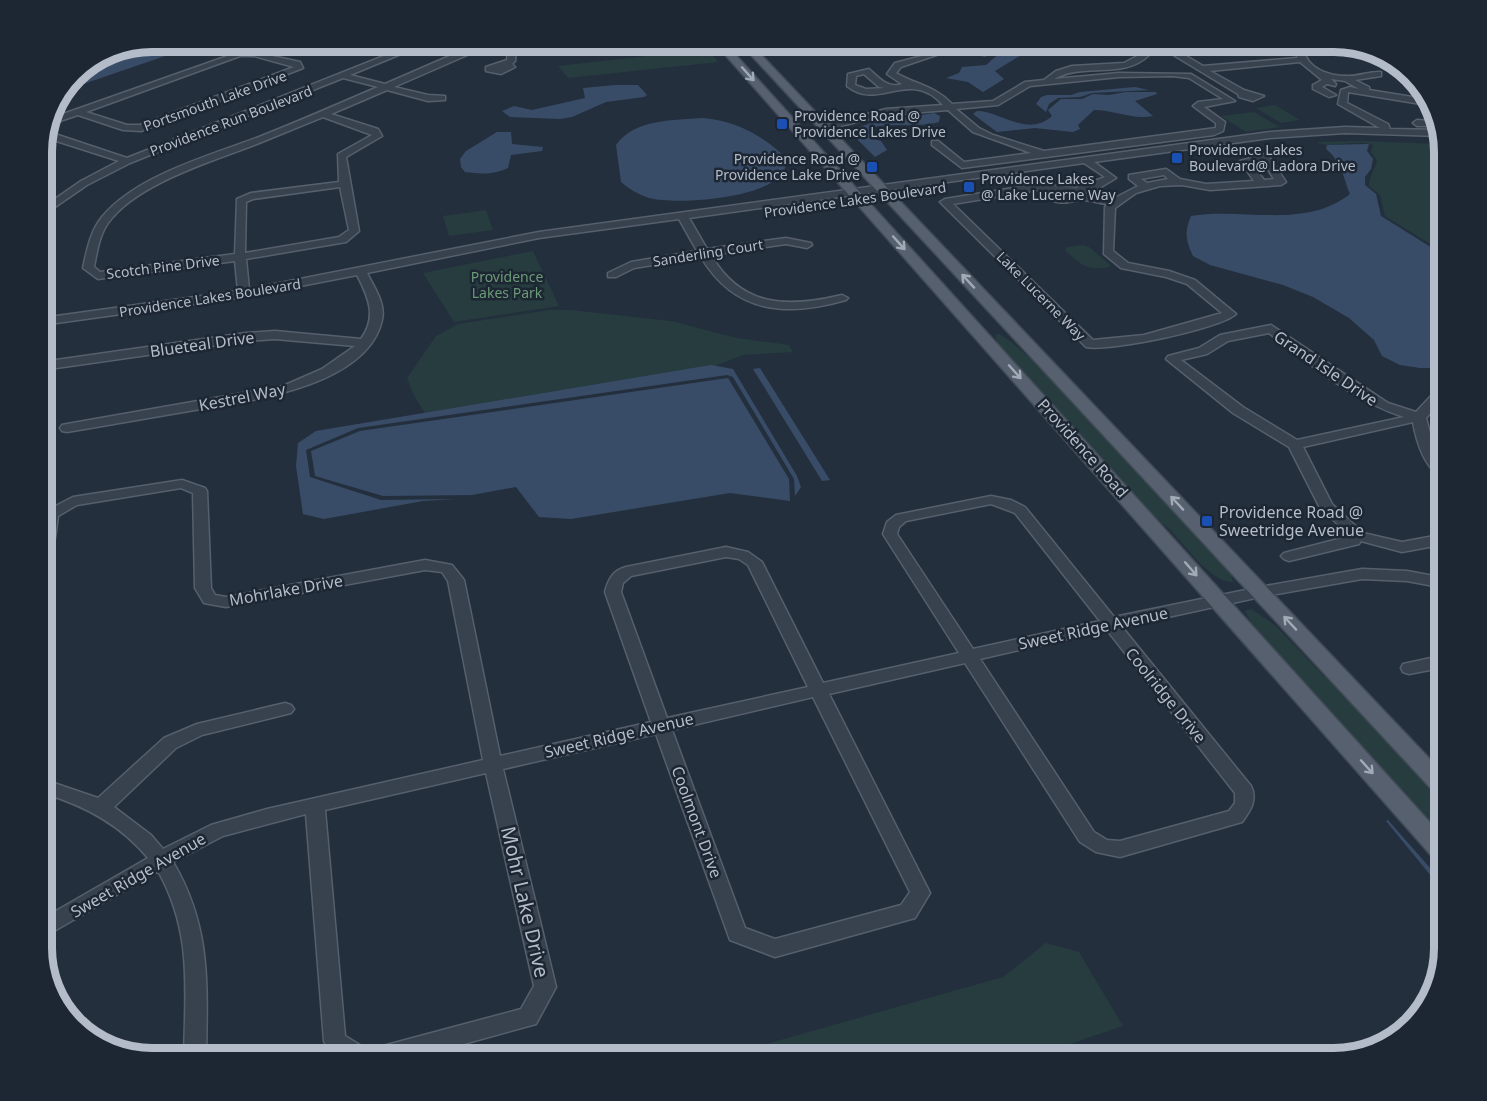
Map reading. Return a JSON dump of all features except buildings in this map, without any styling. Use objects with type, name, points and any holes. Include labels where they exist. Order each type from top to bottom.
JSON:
[{"type":"main road","name":"Providence Road","points":[[728,52],[1434,843]]},
{"type":"main road","name":"Providence Road","points":[[753,52],[1434,777]]},
{"type":"main road","points":[[799,131],[824,128]]},
{"type":"main road","points":[[975,329],[1008,324]]},
{"type":"street","name":"Providence Run Boulevard","points":[[53,205],[75,189],[123,163],[402,52]]},
{"type":"street","name":"Scotch Pine Drive","points":[[323,114],[375,131],[377,136],[341,156],[344,184],[354,231],[342,240],[240,257],[98,276],[88,268],[96,233],[109,216],[127,200],[175,174],[386,88],[467,52]]},
{"type":"street","name":"Scotch Pine Drive","points":[[506,64],[510,61],[512,52]]},
{"type":"street","points":[[937,52],[925,58],[898,64],[891,74],[909,84],[938,93],[966,123],[990,137],[1043,154]]},
{"type":"street","points":[[1044,82],[1069,68],[1133,63],[1145,55],[1144,52]]},
{"type":"street","points":[[1173,52],[1243,93]]},
{"type":"street","points":[[1302,52],[1302,60]]},
{"type":"street","name":"Portsmouth Lake Drive","points":[[59,118],[239,54],[258,55],[299,66],[296,71],[141,128],[126,128],[78,112]]},
{"type":"street","points":[[1202,69],[1302,60],[1329,85],[1334,98],[1330,103],[1387,132]]},
{"type":"street","points":[[895,89],[882,85],[870,72],[863,71],[852,74],[850,77],[851,86],[858,90],[873,92],[895,89],[909,84]]},
{"type":"street","points":[[1329,85],[1347,79],[1378,74]]},
{"type":"street","points":[[824,128],[886,112],[995,103],[1028,84],[1119,75],[1191,76],[1231,101],[1197,106],[1221,122],[1220,129],[1214,132],[962,165],[935,143]]},
{"type":"street","points":[[344,76],[428,98],[442,98]]},
{"type":"street","points":[[1347,79],[1359,84],[1366,89],[1365,91]]},
{"type":"street","points":[[1329,85],[1344,85],[1345,94],[1342,104],[1385,126],[1387,132]]},
{"type":"street","points":[[1345,94],[1365,91],[1420,101]]},
{"type":"street","points":[[1397,96],[1425,109]]},
{"type":"street","points":[[1396,122],[1430,124]]},
{"type":"street","name":"Providence Lakes Boulevard","points":[[53,320],[244,294],[517,245],[684,219],[885,191],[1289,140],[1387,132],[1433,133]]},
{"type":"street","name":"Providence Lakes Boulevard","points":[[1387,132],[1434,138]]},
{"type":"street","points":[[54,137],[123,163]]},
{"type":"street","points":[[53,143],[123,163]]},
{"type":"street","points":[[1077,196],[1111,178],[1105,172],[1092,166]]},
{"type":"street","name":"Lake Lucerne Way","points":[[1092,166],[1097,178],[1057,190],[1030,189],[945,202],[1090,344],[1109,344],[1161,336],[1230,314],[1191,282],[1202,277],[1182,268],[1169,274],[1125,266],[1108,252],[1112,205]]},
{"type":"street","points":[[1146,187],[1132,177],[1166,172],[1177,182]]},
{"type":"street","points":[[1057,190],[1112,205],[1119,198],[1146,187],[1177,182],[1210,187],[1261,183]]},
{"type":"street","points":[[244,294],[240,257],[241,201],[251,196],[344,184]]},
{"type":"street","points":[[684,219],[726,283],[735,291],[763,302],[797,306],[818,306],[842,298]]},
{"type":"street","name":"Sanderling Court","points":[[612,275],[631,265],[705,253],[786,242],[807,246]]},
{"type":"street","name":"Kestrel Way","points":[[67,428],[288,388],[329,371],[349,357],[373,331],[377,308],[361,272]]},
{"type":"street","name":"Grand Isle Drive","points":[[1419,417],[1383,406],[1310,359],[1271,329],[1224,338],[1203,351],[1172,358],[1232,406],[1295,445],[1419,417],[1434,401]]},
{"type":"street","name":"Blueteal Drive","points":[[53,364],[246,337],[276,335],[362,343]]},
{"type":"street","points":[[1419,417],[1423,442],[1434,462]]},
{"type":"street","points":[[1295,445],[1326,506],[1358,536],[1402,547],[1434,540]]},
{"type":"street","name":"Mohrlake Drive","points":[[53,513],[74,501],[182,484],[200,491],[203,588],[210,599],[226,602],[425,565],[447,568],[456,580],[493,764]]},
{"type":"street","name":"Coolridge Drive","points":[[991,500],[1006,503],[1020,510],[1244,791],[1244,804],[1235,817],[1120,849],[1103,846],[1087,837],[969,656],[890,534],[892,525],[901,518],[991,500]]},
{"type":"street","points":[[1289,556],[1354,541],[1358,536]]},
{"type":"street","name":"Coolmont Drive","points":[[726,552],[743,555],[754,562],[819,690],[920,893],[908,912],[775,948],[737,934],[613,592],[616,581],[627,572],[726,552]]},
{"type":"street","name":"Sweet Ridge Avenue","points":[[53,923],[218,830],[315,805],[1109,624],[1260,592],[1362,574],[1407,576],[1434,581]]},
{"type":"street","points":[[1409,668],[1434,663]]},
{"type":"street","points":[[101,807],[170,744],[197,730],[285,709]]},
{"type":"street","name":"Mohr Lake Drive","points":[[412,1048],[528,1017],[545,987],[493,764]]},
{"type":"street","points":[[53,789],[82,797],[133,829],[161,860],[182,897],[195,947],[195,1048]]},
{"type":"street","points":[[315,805],[335,1041],[346,1048]]},
{"type":"green space","points":[[682,52],[710,52],[718,62],[568,78],[558,66]]},
{"type":"green space","points":[[1366,58],[1385,66],[1400,77],[1381,69]]},
{"type":"green space","points":[[1275,105],[1300,120],[1281,123],[1256,108]]},
{"type":"green space","points":[[1254,112],[1280,127],[1246,132],[1221,116]]},
{"type":"green space","points":[[1316,142],[1434,144],[1434,246],[1385,216],[1380,195],[1369,186],[1377,160],[1371,152],[1373,145],[1359,143],[1328,145]]},
{"type":"green space","points":[[486,210],[493,230],[449,236],[443,216]]},
{"type":"green space","points":[[1083,245],[1089,247],[1110,265],[1109,267],[1084,266],[1065,250],[1067,247]]},
{"type":"green space","name":"Providence Lakes Park","points":[[533,251],[559,306],[454,322],[423,273]]},
{"type":"green space","points":[[549,310],[571,310],[671,321],[737,338],[789,345],[793,352],[743,355],[715,366],[425,413],[414,396],[407,378],[436,336],[458,324]]},
{"type":"green space","points":[[999,334],[1058,383],[1231,572],[1233,582],[1216,577],[1207,570],[1169,529],[1146,511],[998,346],[995,335]]},
{"type":"green space","points":[[1251,609],[1275,625],[1323,675],[1349,695],[1434,785],[1434,831],[1256,632],[1245,611]]},
{"type":"green space","points":[[1046,943],[1079,952],[1123,1026],[1058,1048],[752,1048],[1003,977]]},
{"type":"water","points":[[177,52],[78,86],[102,66],[120,58],[139,53]]},
{"type":"water","points":[[1003,52],[1035,52],[1023,54],[995,71],[1004,79],[983,92],[968,82],[946,78],[959,73],[962,67],[986,65]]},
{"type":"water","points":[[638,85],[647,95],[606,102],[572,117],[560,119],[510,117],[502,111],[514,106],[532,110],[585,98],[583,88]]},
{"type":"water","points":[[1135,87],[1149,90],[1092,93],[1080,97],[1058,98],[1049,104],[1046,112],[1036,104],[1041,97],[1047,95],[1071,95],[1080,92]]},
{"type":"water","points":[[1126,92],[1156,92],[1157,94],[1135,101],[1153,116],[1138,117],[1094,110],[1078,125],[1080,129],[1073,132],[1035,128],[997,132],[973,114],[977,111],[986,112],[1014,122],[1033,124],[1043,122],[1052,116],[1048,110],[1061,99],[1082,99],[1093,94],[1109,95]]},
{"type":"water","points":[[934,113],[940,116],[939,122],[870,128],[874,139],[881,141],[887,150],[875,157],[849,131],[871,123]]},
{"type":"water","points":[[703,118],[727,122],[760,137],[788,160],[783,173],[773,182],[758,189],[720,198],[699,200],[649,198],[634,192],[621,182],[616,145],[624,136],[633,130],[656,122]]},
{"type":"water","points":[[497,132],[511,132],[512,144],[543,147],[542,151],[511,155],[508,168],[497,172],[465,172],[461,167],[460,159],[466,151]]},
{"type":"water","points":[[1369,144],[1367,151],[1373,159],[1371,169],[1365,177],[1365,185],[1376,194],[1381,216],[1434,249],[1434,368],[1400,365],[1382,356],[1374,340],[1349,318],[1313,297],[1283,285],[1210,265],[1193,256],[1187,236],[1191,216],[1293,214],[1332,205],[1350,194],[1339,164],[1326,149],[1327,145]]},
{"type":"water","points":[[711,365],[733,369],[797,476],[801,487],[795,496],[794,479],[733,377],[727,375],[358,428],[306,450],[310,477],[381,500],[456,499],[423,501],[324,519],[303,514],[296,466],[298,443],[316,431]]},
{"type":"water","points":[[760,368],[830,480],[822,481],[753,369]]},
{"type":"water","points":[[728,378],[789,479],[790,501],[730,493],[571,519],[539,517],[516,487],[472,495],[383,496],[315,476],[311,451],[360,431]]},
{"type":"water","points":[[1388,820],[1434,872],[1434,880],[1386,821]]},
{"type":"place","name":"Providence Road @ Providence Lakes Drive","points":[[782,124]]},
{"type":"place","name":"Providence Lakes Boulevard@ Ladora Drive","points":[[1177,158]]},
{"type":"place","name":"Providence Road @ Providence Lake Drive","points":[[872,167]]},
{"type":"place","name":"Providence Lakes @ Lake Lucerne Way","points":[[969,187]]},
{"type":"place","name":"Providence Road @ Sweetridge Avenue","points":[[1207,521]]}]
